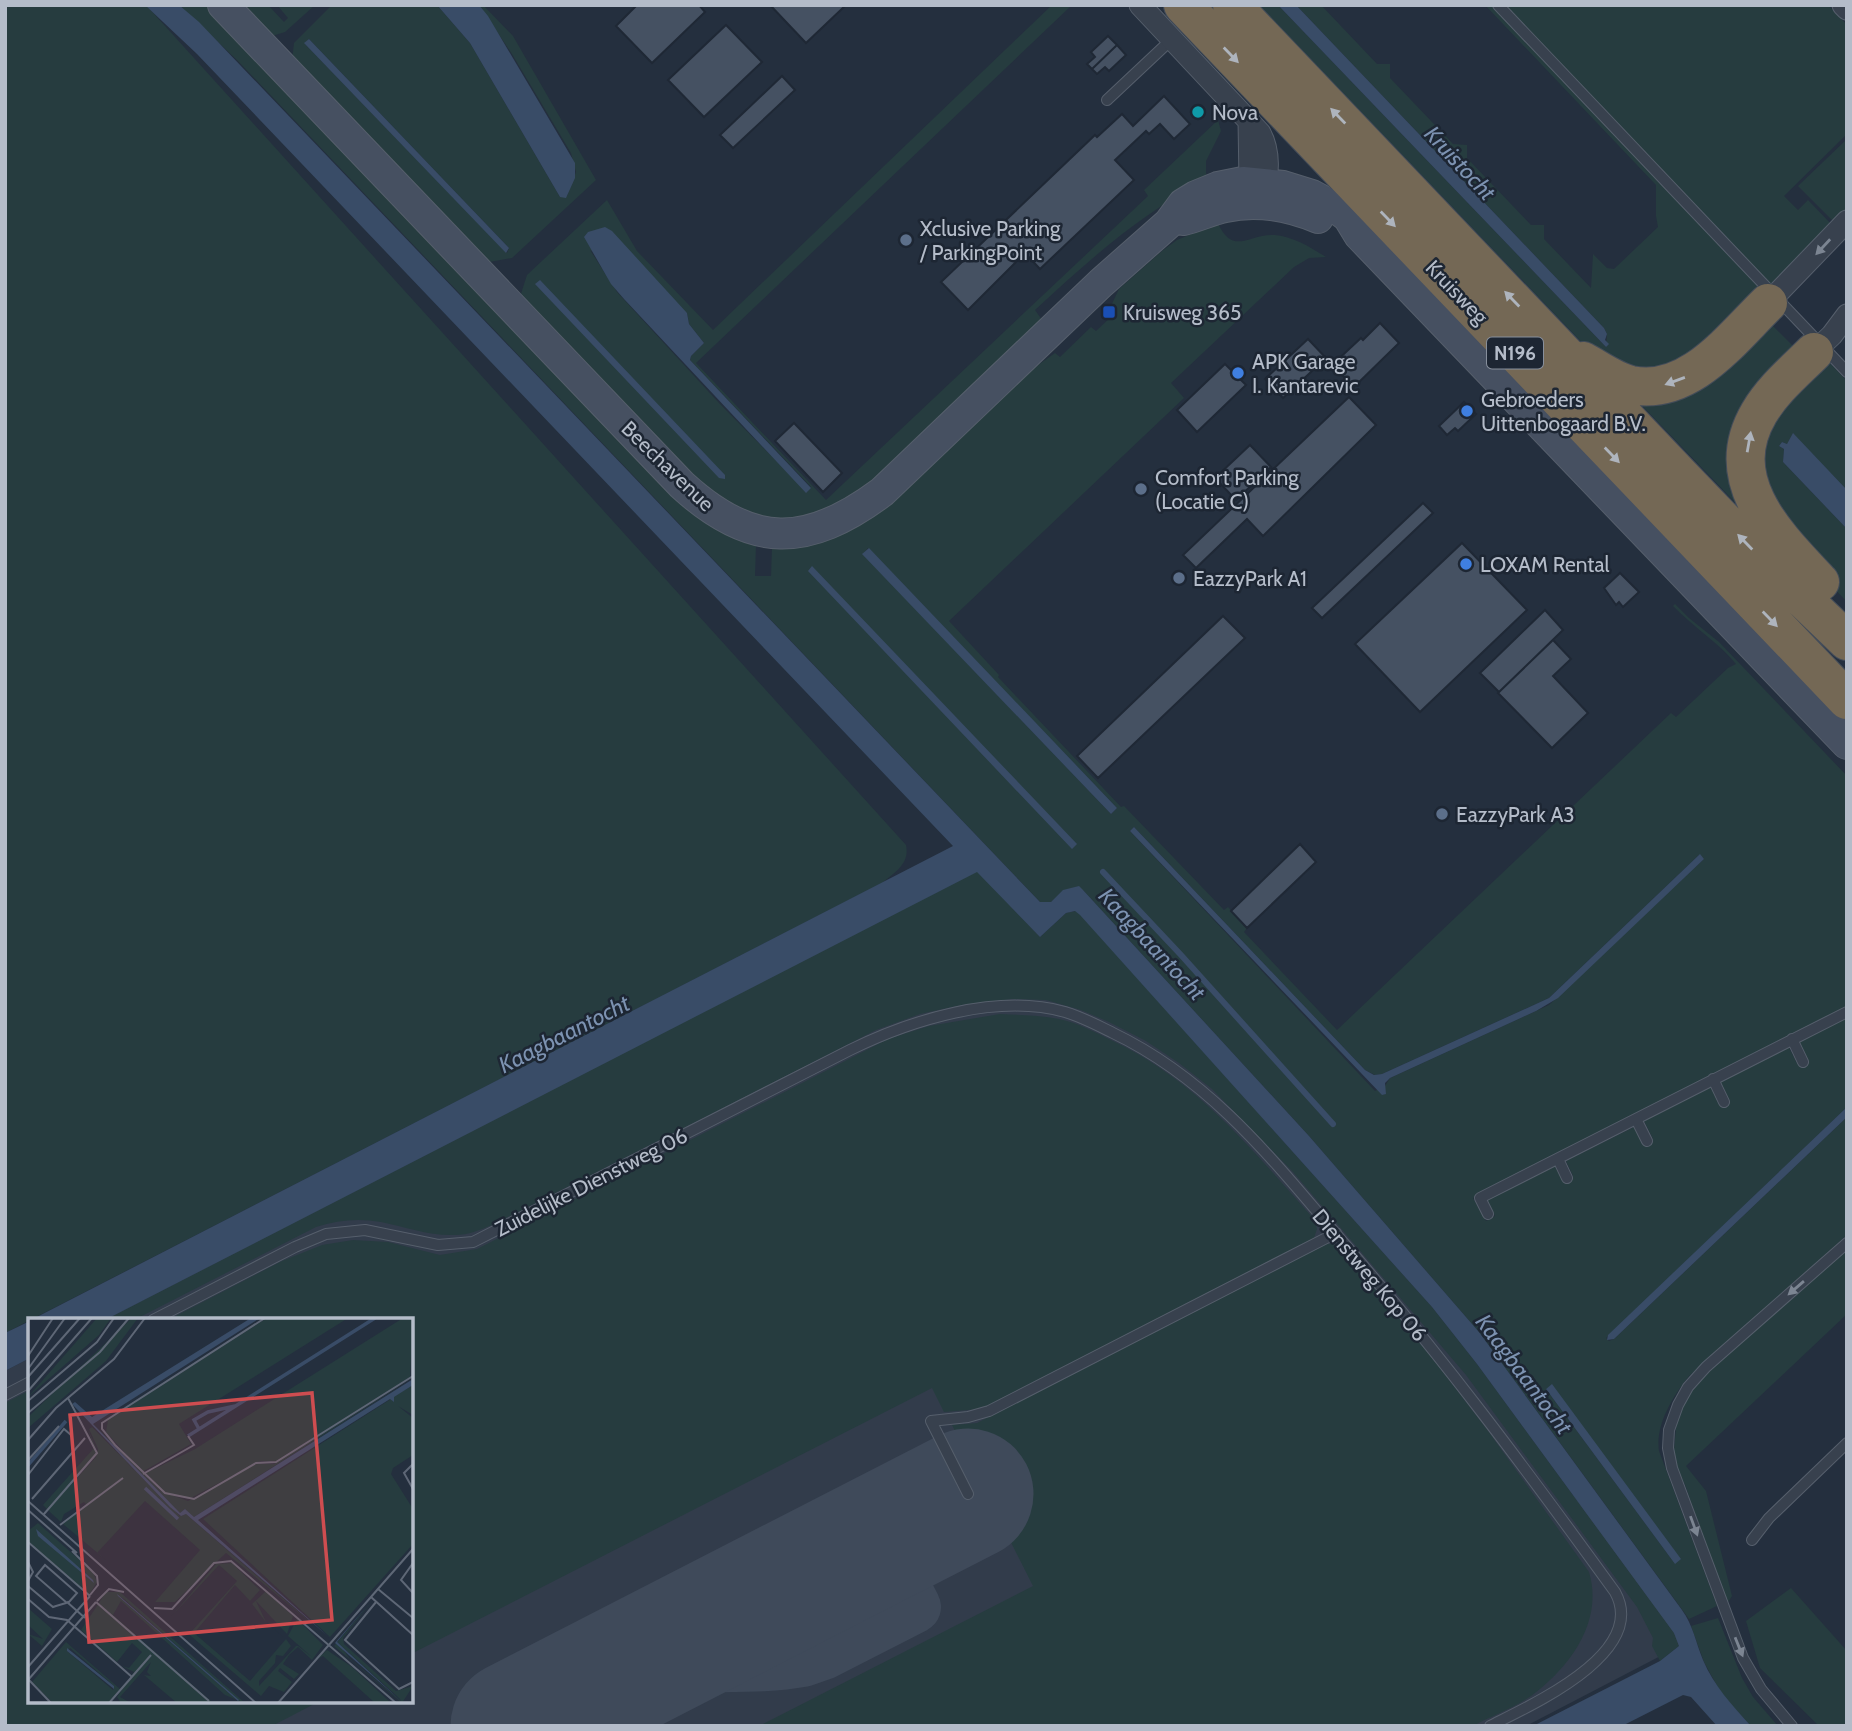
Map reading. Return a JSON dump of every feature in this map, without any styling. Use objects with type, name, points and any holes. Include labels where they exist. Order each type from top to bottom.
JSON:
[{"type":"highway","name":"Kruisweg","points":[[1232,5],[1752,550],[1847,641]]},
{"type":"highway","name":"Kruisweg","points":[[1178,22],[1847,700]]},
{"type":"highway","points":[[1559,349],[1626,383],[1647,386],[1670,384],[1689,375],[1703,364],[1771,300]]},
{"type":"highway","points":[[1818,349],[1774,392],[1760,412],[1749,438],[1747,468],[1752,493],[1768,524],[1847,611]]},
{"type":"street","name":"Beechavenue","points":[[223,5],[682,485],[716,512],[757,530],[786,534],[820,528],[849,515],[882,492],[1107,277],[1169,223],[1183,204],[1223,185],[1258,190]]},
{"type":"street","name":"Kruisweg","points":[[1140,5],[1178,22],[1264,139],[1267,156],[1258,190],[1301,191],[1330,204],[1348,217],[1359,235],[1847,744]]},
{"type":"street","points":[[1843,5],[1847,9]]},
{"type":"street","points":[[1771,300],[1847,221]]},
{"type":"street","points":[[1818,349],[1847,315]]},
{"type":"lane","points":[[1498,5],[1771,300],[1818,349],[1847,372]]},
{"type":"lane","points":[[1107,100],[1178,22]]},
{"type":"lane","name":"Dienstweg Kop 06","points":[[1028,1007],[1053,1009],[1084,1019],[1147,1050],[1189,1079],[1249,1136],[1398,1305],[1464,1388],[1615,1592],[1622,1614],[1616,1636],[1596,1661],[1558,1690],[1490,1726]]},
{"type":"lane","name":"Zuidelijke Dienstweg 06","points":[[157,1318],[295,1247],[326,1234],[365,1230],[438,1245],[473,1242],[885,1034],[925,1020],[969,1011],[1028,1007]]},
{"type":"lane","points":[[1488,1214],[1480,1198],[1847,1012]]},
{"type":"lane","points":[[1792,1040],[1802,1062]]},
{"type":"lane","points":[[1713,1079],[1724,1101]]},
{"type":"lane","points":[[1636,1119],[1647,1141]]},
{"type":"lane","points":[[1558,1158],[1567,1178]]},
{"type":"lane","points":[[968,1494],[931,1421],[968,1417],[989,1411],[1336,1233]]},
{"type":"lane","points":[[1792,1726],[1753,1676],[1738,1646],[1672,1468],[1668,1448],[1669,1430],[1688,1387],[1699,1373],[1847,1243]]},
{"type":"lane","points":[[5,1395],[28,1383]]},
{"type":"lane","points":[[1752,1540],[1769,1518],[1847,1443]]},
{"type":"shaded area","points":[[977,871],[1040,937],[1071,911],[1695,1638],[1526,1726],[5,1726],[5,1371],[28,1359],[28,1703],[413,1703],[413,1318],[109,1318]]},
{"type":"green space","points":[[5,5],[146,5],[906,845],[907,852],[900,867],[882,883],[34,1318],[28,1318],[28,1321],[5,1333]]},
{"type":"green space","points":[[179,5],[207,5],[219,16],[725,533],[756,545],[755,576],[771,576],[772,547],[821,542],[865,521],[1006,388],[1055,353],[1060,357],[1091,327],[1096,331],[1113,315],[1109,310],[1119,289],[1177,240],[1218,223],[1230,239],[1236,241],[1266,235],[1282,236],[1302,243],[1326,257],[1309,258],[1294,267],[1171,383],[1184,398],[949,621],[1121,807],[1124,806],[1224,910],[1228,907],[1247,928],[1244,932],[1337,1030],[1671,713],[1676,717],[1728,668],[1736,664],[1673,606],[1675,604],[1719,642],[1847,776],[1847,1008],[1473,1198],[1486,1221],[1495,1216],[1487,1200],[1555,1166],[1564,1181],[1573,1176],[1566,1161],[1634,1127],[1642,1144],[1653,1139],[1644,1121],[1711,1087],[1719,1105],[1730,1101],[1720,1081],[1788,1046],[1798,1065],[1808,1061],[1799,1041],[1847,1017],[1847,1107],[1606,1338],[1609,1341],[1614,1339],[1847,1117],[1847,1235],[1689,1376],[1671,1402],[1660,1431],[1659,1451],[1717,1606],[1689,1619],[1479,1332],[1309,1136],[1083,890],[1051,902],[1040,902],[238,61]],"holes":[[[868,548],[1117,808],[1111,814],[863,554]],[[1134,827],[1365,1070],[1375,1075],[1549,998],[1699,855],[1704,859],[1549,1005],[1390,1078],[1385,1086],[1375,1091],[1130,831]],[[1552,1385],[1675,1564],[1546,1389]]]},
{"type":"green space","points":[[238,5],[268,5],[284,22],[288,18],[277,5],[315,5],[285,32],[272,36]]},
{"type":"green space","points":[[332,5],[437,5],[470,43],[560,197],[567,196],[576,172],[571,153],[512,54],[479,5],[483,5],[513,36],[596,180],[512,258],[484,263],[292,61],[294,43]],"holes":[[[309,39],[509,248],[507,253],[305,44]]]},
{"type":"green space","points":[[1052,5],[1072,5],[696,363],[826,500],[1148,196],[1144,190],[1218,120],[1221,131],[1206,161],[1206,180],[1159,207],[1075,274],[1035,310],[1042,320],[1029,338],[858,494],[835,505],[815,513],[781,519],[748,511],[706,489],[519,300],[527,275],[607,200],[637,251],[713,330]],"holes":[[[590,250],[687,313],[689,324],[704,343],[690,360],[811,487],[807,492],[719,403],[617,292]]]},
{"type":"green space","points":[[1259,5],[1278,5],[1606,347],[1607,334],[1604,328],[1296,5],[1321,5],[1377,64],[1390,64],[1390,78],[1453,144],[1467,145],[1467,158],[1531,225],[1544,225],[1544,239],[1591,288],[1593,254],[1607,268],[1614,269],[1658,227],[1656,185],[1485,5],[1828,5],[1847,25],[1847,134],[1784,196],[1798,210],[1808,200],[1834,227],[1813,251],[1659,379],[1591,352]]},
{"type":"green space","points":[[1847,139],[1847,209],[1836,224],[1798,186]]},
{"type":"green space","points":[[1771,324],[1794,347],[1756,403],[1774,543],[1628,391]]},
{"type":"green space","points":[[1821,354],[1847,381],[1847,490],[1793,434],[1787,444],[1782,442],[1779,446],[1784,449],[1783,462],[1847,529],[1847,602],[1794,546],[1755,453]]},
{"type":"green space","points":[[977,871],[1040,937],[1066,913],[1076,911],[1080,914],[1432,1307],[1477,1364],[1674,1633],[1679,1646],[1660,1661],[1652,1646],[1653,1638],[1637,1607],[1466,1375],[1293,1172],[1212,1089],[1146,1041],[1081,1010],[1046,1000],[1012,999],[961,1005],[920,1014],[876,1030],[478,1230],[460,1235],[445,1235],[364,1220],[324,1225],[138,1318],[109,1318]]},
{"type":"green space","points":[[1000,1014],[1059,1019],[1100,1034],[1144,1058],[1198,1097],[1246,1143],[1314,1219],[1317,1229],[1314,1238],[991,1405],[980,1409],[944,1412],[932,1388],[413,1653],[413,1318],[172,1318],[282,1261],[322,1245],[353,1240],[388,1242],[440,1255],[477,1249],[888,1039],[929,1026]]},
{"type":"green space","points":[[1326,1244],[1333,1244],[1344,1252],[1436,1363],[1589,1572],[1592,1609],[1587,1626],[1570,1658],[1545,1685],[1517,1704],[1473,1726],[759,1726],[1033,1586],[952,1425],[977,1423]]},
{"type":"green space","points":[[1847,1248],[1847,1314],[1686,1466],[1706,1491],[1732,1596],[1725,1607],[1686,1487],[1673,1459],[1677,1419],[1687,1395],[1699,1380]]},
{"type":"green space","points":[[28,1391],[28,1703],[316,1703],[272,1726],[5,1726],[5,1403]]},
{"type":"green space","points":[[1791,1588],[1847,1651],[1847,1726],[1819,1726],[1760,1668],[1746,1621]]},
{"type":"green space","points":[[1718,1618],[1742,1678],[1753,1697],[1778,1726],[1751,1726],[1722,1695],[1704,1662],[1691,1626]]},
{"type":"water","points":[[145,5],[179,5],[199,22],[1040,902],[1051,902],[1063,890],[1079,886],[1083,890],[1309,1136],[1479,1332],[1682,1610],[1712,1678],[1751,1726],[1717,1726],[1691,1697],[1683,1695],[1622,1726],[1533,1726],[1660,1661],[1679,1646],[1674,1633],[1477,1364],[1432,1307],[1080,915],[1075,911],[1066,913],[1040,937],[977,872],[109,1318],[35,1318],[953,846],[197,54]]},
{"type":"water","points":[[437,5],[479,5],[488,16],[575,163],[575,178],[566,198],[560,197],[470,43]]},
{"type":"water","points":[[1278,5],[1296,5],[1604,328],[1607,334],[1605,340],[1609,344],[1606,347]]},
{"type":"water","points":[[309,39],[509,248],[506,253],[304,43]]},
{"type":"water","points":[[605,227],[612,231],[687,313],[689,324],[704,343],[690,360],[811,488],[806,493],[611,284],[584,237],[588,232]]},
{"type":"water","points":[[540,280],[725,475],[725,479],[719,478],[535,284]]},
{"type":"water","points":[[1793,433],[1847,490],[1847,529],[1783,462],[1784,449],[1779,446],[1782,442],[1787,444]]},
{"type":"water","points":[[869,548],[1117,808],[1111,814],[862,554]]},
{"type":"water","points":[[812,566],[1077,844],[1072,849],[808,571]]},
{"type":"water","points":[[1134,827],[1365,1070],[1374,1075],[1382,1074],[1549,998],[1700,854],[1704,859],[1558,998],[1536,1011],[1390,1078],[1385,1083],[1386,1094],[1382,1095],[1130,831]]},
{"type":"water","points":[[1847,1107],[1847,1117],[1614,1339],[1607,1340],[1608,1335]]},
{"type":"water","points":[[28,1322],[28,1359],[5,1371],[5,1333]]},
{"type":"water","points":[[1552,1384],[1681,1559],[1675,1564],[1546,1389]]},
{"type":"building","points":[[637,5],[699,5],[705,12],[652,63],[616,26]]},
{"type":"building","points":[[770,5],[846,5],[806,43]]},
{"type":"building","points":[[726,25],[762,62],[704,117],[668,80]]},
{"type":"building","points":[[1108,36],[1117,45],[1092,69],[1087,64],[1095,57],[1091,52]]},
{"type":"building","points":[[1117,45],[1126,55],[1109,71],[1105,67],[1097,74],[1092,69]]},
{"type":"building","points":[[782,76],[795,90],[733,148],[720,135]]},
{"type":"building","points":[[1164,96],[1190,124],[1174,139],[1160,124],[1149,134],[1146,131],[1115,160],[1134,180],[1040,269],[1025,253],[968,310],[941,282],[1095,135],[1097,137],[1122,114],[1133,126]]},
{"type":"building","points":[[1380,323],[1399,343],[1354,387],[1332,365]]},
{"type":"building","points":[[1308,339],[1326,358],[1283,398],[1265,379]]},
{"type":"building","points":[[1225,364],[1246,385],[1197,432],[1177,410]]},
{"type":"building","points":[[1349,397],[1376,425],[1263,536],[1247,519],[1196,568],[1183,555]]},
{"type":"building","points":[[1464,402],[1476,414],[1458,431],[1455,428],[1447,435],[1439,426]]},
{"type":"building","points":[[794,423],[842,473],[823,492],[775,441]]},
{"type":"building","points":[[1250,445],[1271,467],[1236,500],[1215,478]]},
{"type":"building","points":[[1423,503],[1433,513],[1322,618],[1312,608]]},
{"type":"building","points":[[1462,543],[1527,610],[1420,712],[1355,644]]},
{"type":"building","points":[[1620,573],[1639,592],[1623,607],[1619,602],[1616,605],[1604,588]]},
{"type":"building","points":[[1545,610],[1563,630],[1499,692],[1480,673]]},
{"type":"building","points":[[1223,616],[1245,638],[1098,778],[1077,756]]},
{"type":"building","points":[[1553,640],[1571,659],[1553,676],[1588,713],[1552,748],[1498,693]]},
{"type":"building","points":[[1300,844],[1316,862],[1247,928],[1231,911]]},
{"type":"waterway","name":"Kaagbaantocht","points":[[1103,872],[1333,1124]]},
{"type":"taxiway","points":[[597,1684],[621,1675],[647,1670],[803,1661],[823,1654],[915,1607],[880,1539]]},
{"type":"runway","points":[[516,1726],[968,1494]]},
{"type":"place","name":"Nova","points":[[1198,112]]},
{"type":"place","name":"Xclusive Parking / ParkingPoint","points":[[906,240]]},
{"type":"place","name":"Kruisweg 365","points":[[1109,312]]},
{"type":"place","name":"APK Garage I. Kantarevic","points":[[1238,373]]},
{"type":"place","name":"Gebroeders Uittenbogaard B.V.","points":[[1467,411]]},
{"type":"place","name":"Comfort Parking (Locatie C)","points":[[1141,489]]},
{"type":"place","name":"LOXAM Rental","points":[[1466,564]]},
{"type":"place","name":"EazzyPark A1","points":[[1179,578]]},
{"type":"place","name":"EazzyPark A3","points":[[1442,814]]},
{"type":"water label","name":"Kruistocht","points":[[1460,163]]}]
